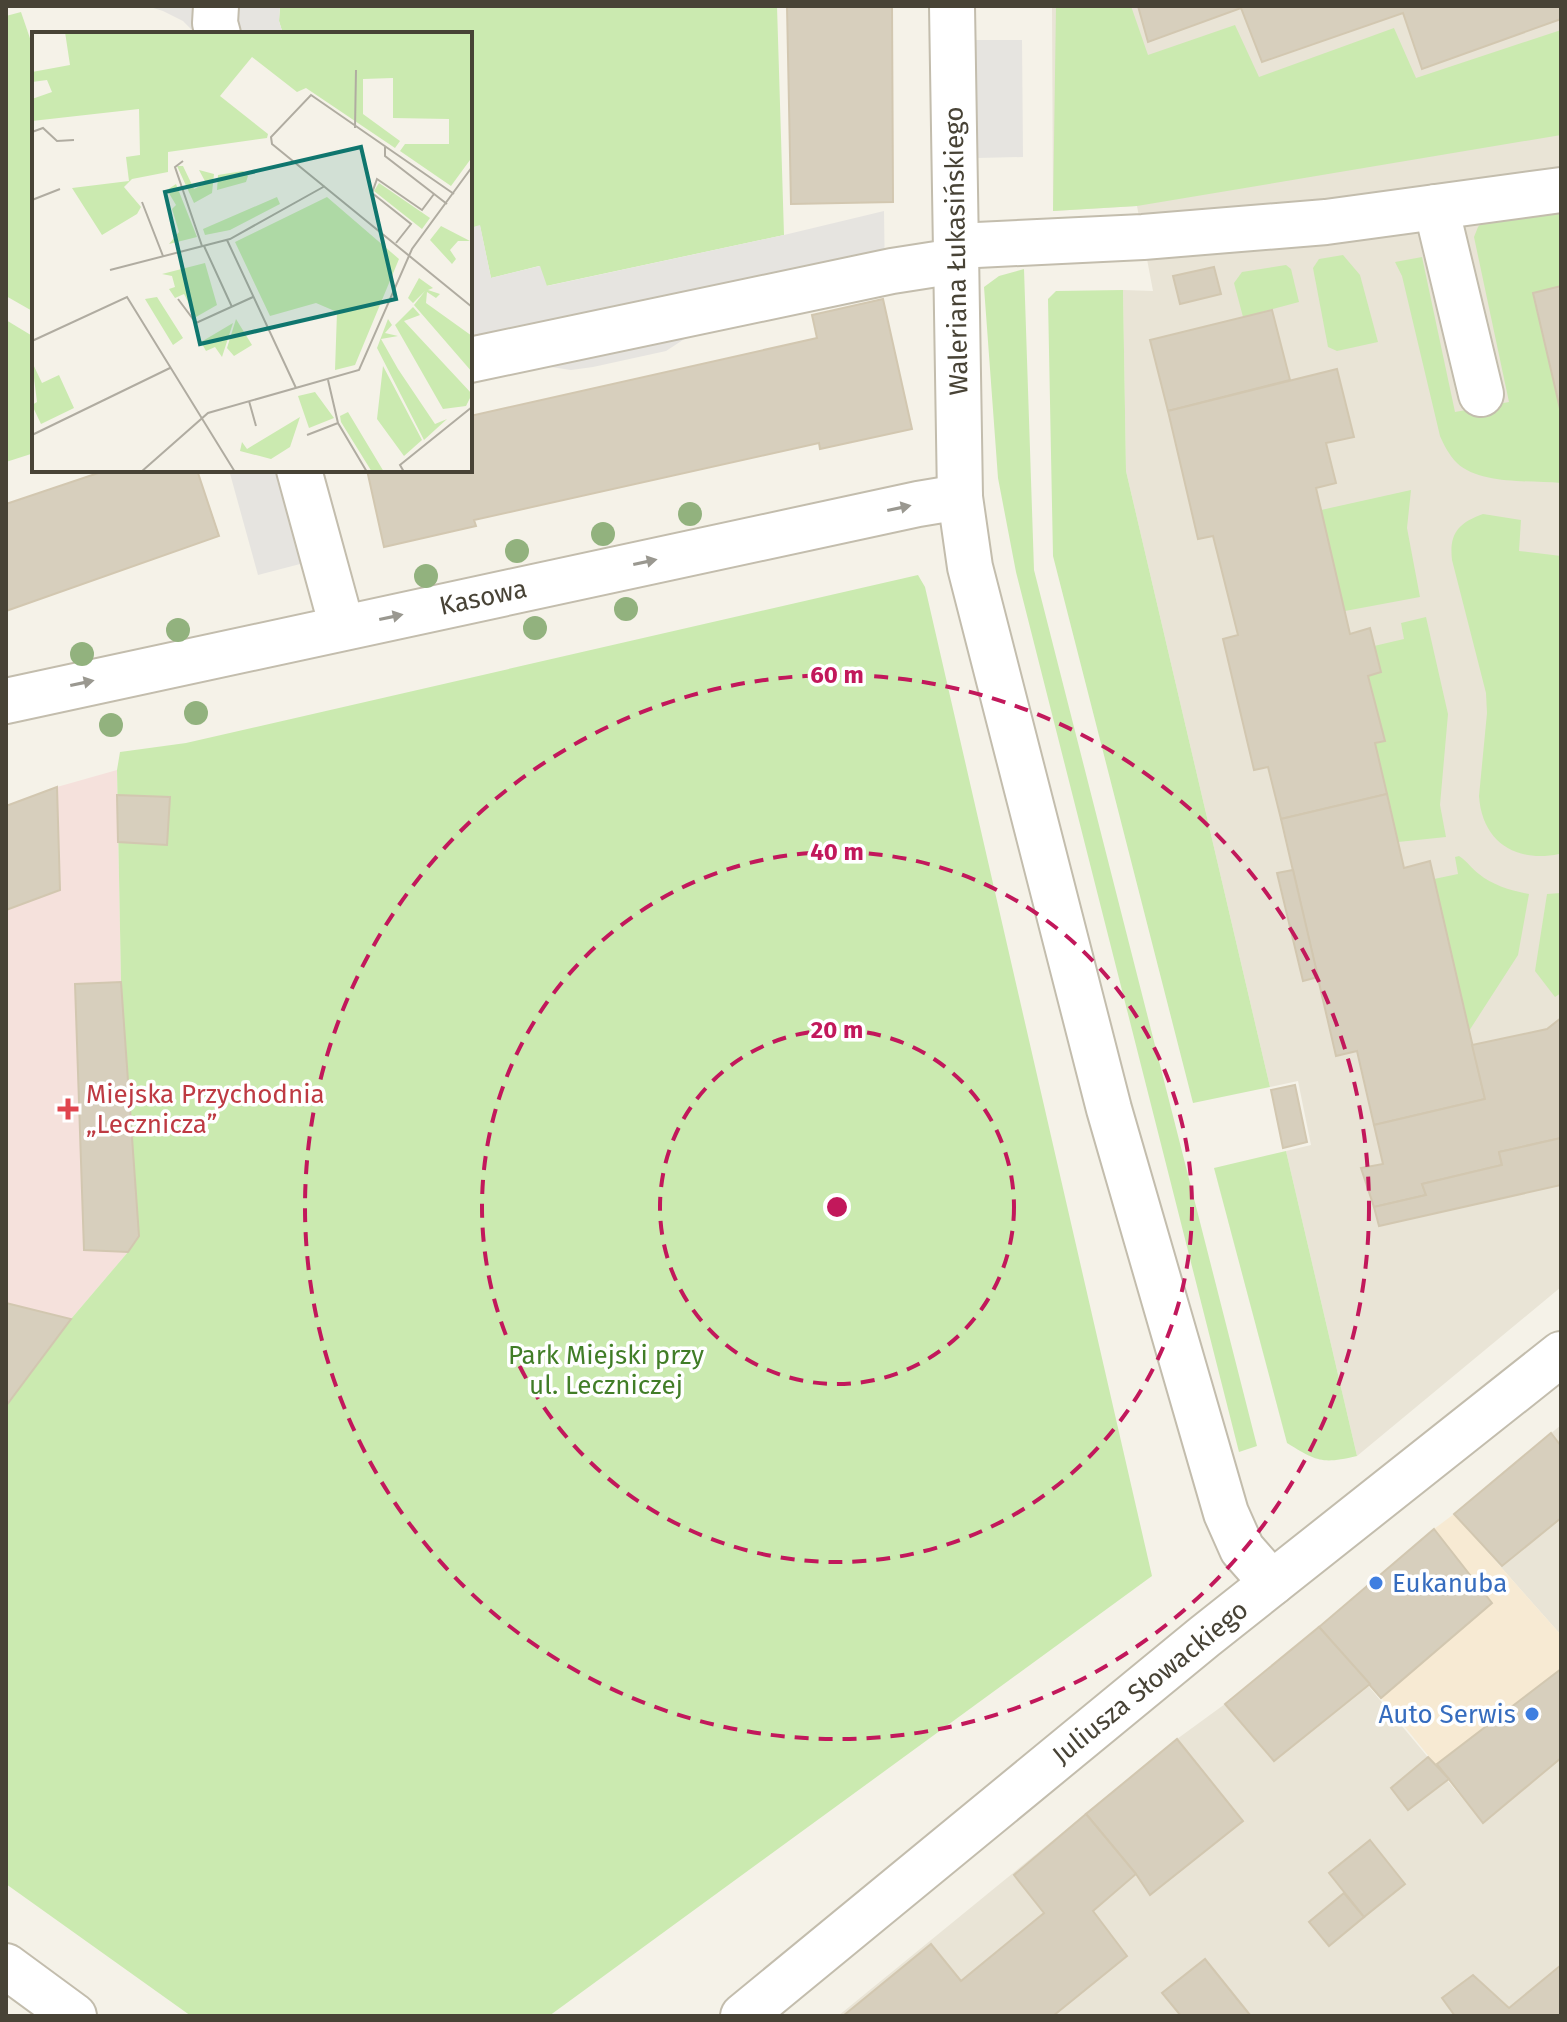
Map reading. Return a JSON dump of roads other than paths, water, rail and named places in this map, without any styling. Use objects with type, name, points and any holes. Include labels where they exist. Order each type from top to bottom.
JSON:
[{"type":"street","points":[[216,6],[217,32]]},
{"type":"street","name":"Waleriana Łukasińskiego","points":[[952,6],[960,497],[970,567],[1109,1109],[1226,1513],[1242,1549],[1272,1583]]},
{"type":"street","points":[[472,360],[892,271],[956,253],[1326,222],[1561,190]]},
{"type":"street","points":[[1436,207],[1481,394]]},
{"type":"street","points":[[300,472],[342,627]]},
{"type":"street","name":"Kasowa","points":[[6,701],[960,497]]},
{"type":"street","name":"Juliusza Słowackiego","points":[[743,2016],[1272,1583],[1561,1354]]},
{"type":"street","points":[[6,1966],[74,2016]]},
{"type":"place","name":"Miejska Przychodnia „Lecznicza”","points":[[68,1109]]},
{"type":"place","name":"Eukanuba","points":[[1376,1583]]},
{"type":"place","name":"Auto Serwis","points":[[1532,1714]]},
{"type":"park label","name":"Park Miejski przy ul. Leczniczej","points":[[606,1370]]}]
